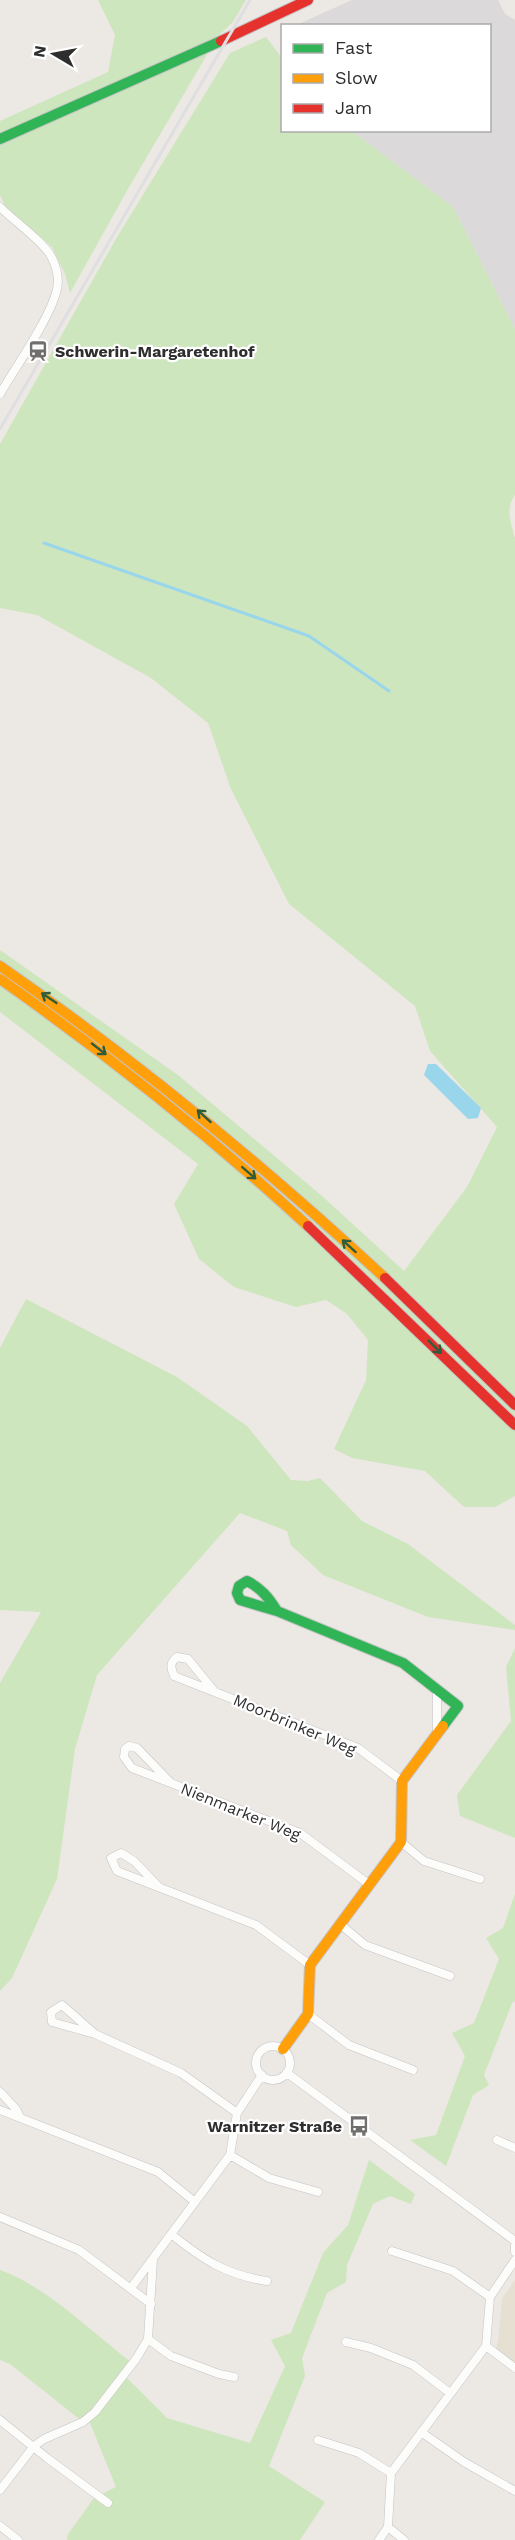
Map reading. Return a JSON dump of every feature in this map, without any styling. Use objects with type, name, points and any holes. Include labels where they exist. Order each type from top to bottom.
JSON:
[{"type":"main road","points":[[0,139],[158,68],[226,41],[308,0]]},
{"type":"main road","points":[[0,966],[74,1015],[193,1106],[393,1285],[515,1405]]},
{"type":"main road","points":[[0,979],[94,1046],[190,1121],[394,1305],[515,1425]]},
{"type":"main road","points":[[277,1611],[403,1663],[458,1706],[402,1781],[401,1842],[310,1965],[308,2014],[283,2049]]},
{"type":"street","points":[[0,207],[42,244],[53,259],[58,274],[57,290],[45,316],[0,394]]},
{"type":"street","name":"Moorbrinker Weg","points":[[215,1692],[188,1659],[177,1657],[172,1661],[174,1676],[358,1749],[402,1781]]},
{"type":"street","points":[[437,1690],[437,1735]]},
{"type":"street","name":"Nienmarker Weg","points":[[170,1782],[136,1748],[129,1746],[125,1749],[124,1757],[132,1768],[300,1833],[370,1885]]},
{"type":"street","points":[[401,1842],[424,1861],[480,1879]]},
{"type":"street","points":[[159,1886],[134,1861],[121,1853],[111,1858],[117,1871],[256,1925],[310,1965]]},
{"type":"street","points":[[340,1924],[365,1945],[450,1976]]},
{"type":"street","points":[[95,2034],[62,2004],[51,2012],[52,2022],[95,2034],[180,2073],[237,2113]]},
{"type":"street","points":[[308,2014],[349,2045],[413,2070]]},
{"type":"street","points":[[270,2046],[283,2049],[290,2060],[287,2073],[275,2080],[262,2075],[256,2065],[257,2051],[270,2046]]},
{"type":"street","points":[[287,2073],[515,2243],[515,2252]]},
{"type":"street","points":[[131,2288],[230,2156],[237,2113],[262,2075]]},
{"type":"street","points":[[0,2092],[16,2109],[20,2117]]},
{"type":"street","points":[[0,2110],[158,2172],[195,2202]]},
{"type":"street","points":[[497,2140],[515,2148]]},
{"type":"street","points":[[230,2156],[269,2178],[318,2192]]},
{"type":"street","points":[[0,2217],[79,2250],[151,2304]]},
{"type":"street","points":[[171,2234],[208,2263],[253,2279],[267,2281]]},
{"type":"street","points":[[392,2251],[453,2271],[490,2296]]},
{"type":"street","points":[[0,2490],[34,2446],[44,2439],[83,2422],[95,2412],[148,2339],[153,2260]]},
{"type":"street","points":[[379,2540],[388,2528],[391,2473],[486,2346],[490,2296],[515,2260]]},
{"type":"street","points":[[148,2339],[171,2356],[219,2374],[234,2377]]},
{"type":"street","points":[[346,2343],[371,2348],[413,2366],[450,2393]]},
{"type":"street","points":[[486,2346],[515,2368]]},
{"type":"street","points":[[0,2420],[108,2503]]},
{"type":"street","points":[[421,2432],[464,2463],[515,2491]]},
{"type":"street","points":[[318,2440],[359,2453],[391,2473]]},
{"type":"street","points":[[0,2526],[18,2540]]},
{"type":"street","points":[[388,2528],[404,2540]]},
{"type":"shaded area","points":[[352,0],[498,0],[505,14],[515,20],[515,329],[453,207],[353,132],[491,132],[491,24],[298,24]]},
{"type":"shaded area","points":[[515,2280],[515,2368],[495,2352],[502,2299]]},
{"type":"green space","points":[[98,0],[246,0],[233,22],[218,36],[70,293],[65,274],[52,247],[6,208],[0,195],[0,121],[108,72],[115,35]]},
{"type":"green space","points":[[266,37],[281,57],[281,132],[353,132],[453,207],[515,329],[515,495],[510,511],[515,538],[515,1496],[495,1507],[464,1507],[425,1471],[352,1458],[334,1449],[366,1380],[368,1340],[347,1314],[326,1300],[296,1307],[234,1287],[199,1259],[174,1204],[198,1164],[0,1012],[0,950],[178,1075],[322,1196],[404,1271],[467,1187],[497,1127],[430,1051],[415,1006],[289,904],[231,789],[208,723],[151,678],[37,615],[0,608],[0,444],[117,237],[230,53]]},
{"type":"green space","points":[[26,1299],[177,1377],[247,1426],[291,1480],[308,1481],[320,1478],[362,1521],[408,1544],[515,1625],[515,1630],[428,1617],[323,1575],[291,1545],[287,1531],[240,1513],[97,1675],[75,1749],[57,1879],[12,1978],[0,1991],[0,1683],[41,1612],[0,1610],[0,1348]]},
{"type":"green space","points":[[515,1648],[515,1838],[460,1816],[457,1795],[511,1721],[506,1667]]},
{"type":"green space","points":[[515,1894],[515,2001],[512,2003],[484,2075],[489,2085],[473,2095],[446,2166],[410,2140],[436,2135],[465,2056],[452,2033],[474,2023],[499,1959],[486,1938],[503,1928]]},
{"type":"green space","points":[[369,2160],[415,2194],[411,2204],[390,2196],[373,2204],[347,2265],[346,2282],[327,2293],[302,2358],[305,2376],[269,2466],[325,2502],[300,2540],[67,2540],[68,2534],[94,2498],[116,2487],[88,2418],[83,2422],[10,2364],[0,2360],[0,2270],[35,2287],[69,2311],[132,2363],[124,2375],[167,2418],[250,2443],[285,2366],[271,2340],[291,2333],[323,2253],[348,2225]]},
{"type":"water","points":[[428,1064],[436,1064],[481,1108],[478,1118],[468,1119],[424,1075]]},
{"type":"waterway","points":[[44,543],[309,636],[389,691]]},
{"type":"railway","points":[[0,429],[250,0]]},
{"type":"traffic: fast","points":[[0,139],[221,41]]},
{"type":"traffic: fast","points":[[277,1611],[264,1594],[252,1584],[247,1581],[239,1586],[237,1593],[240,1600],[277,1611],[403,1663],[458,1706],[443,1726]]},
{"type":"traffic: slow","points":[[0,966],[101,1039],[198,1115],[293,1195],[385,1278]]},
{"type":"traffic: slow","points":[[0,979],[158,1097],[308,1226]]},
{"type":"traffic: slow","points":[[283,2049],[308,2014],[310,1965],[401,1842],[402,1781],[443,1726]]},
{"type":"traffic: jam","points":[[221,41],[308,0]]},
{"type":"traffic: jam","points":[[308,1226],[515,1425]]},
{"type":"traffic: jam","points":[[385,1278],[515,1405]]},
{"type":"place","name":"Schwerin-Margaretenhof","points":[[38,351]]},
{"type":"place","name":"Warnitzer Straße","points":[[359,2126]]}]
